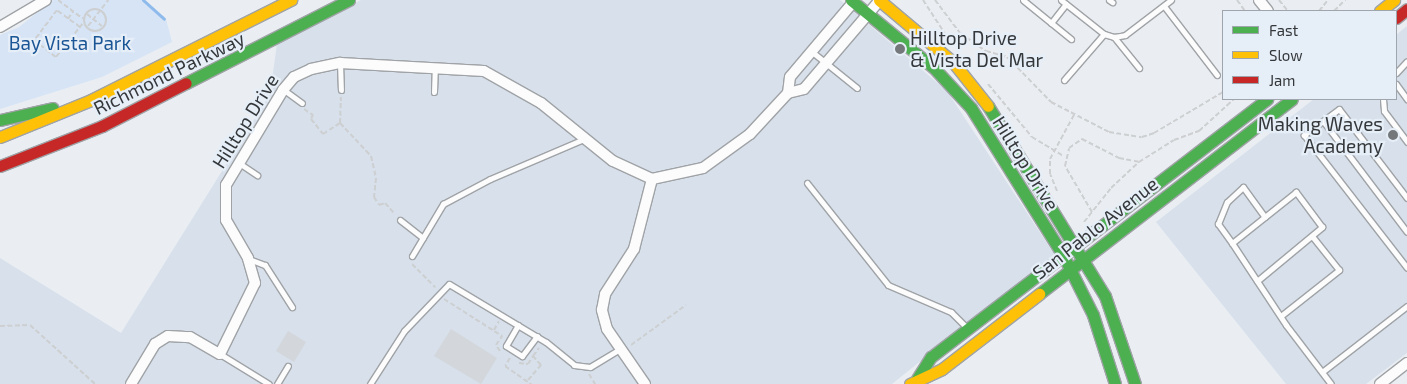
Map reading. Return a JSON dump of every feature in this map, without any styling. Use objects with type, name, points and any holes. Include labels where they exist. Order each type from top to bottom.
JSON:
[{"type":"main road","name":"Richmond Parkway","points":[[0,137],[91,100],[291,0]]},
{"type":"main road","name":"Richmond Parkway","points":[[0,166],[102,126],[349,0]]},
{"type":"main road","name":"Hilltop Drive","points":[[879,0],[975,86],[1077,243],[1115,317],[1135,384]]},
{"type":"main road","points":[[1381,10],[1394,0]]},
{"type":"main road","name":"Hilltop Drive","points":[[853,1],[933,68],[971,108],[1070,270],[1093,315],[1115,384]]},
{"type":"main road","points":[[1397,17],[1407,9]]},
{"type":"main road","points":[[0,120],[91,100]]},
{"type":"main road","name":"San Pablo Avenue","points":[[914,382],[932,357],[1077,243],[1266,100]]},
{"type":"main road","name":"San Pablo Avenue","points":[[914,382],[942,370],[1291,100]]},
{"type":"street","points":[[0,27],[46,0]]},
{"type":"street","points":[[646,384],[607,329],[602,310],[605,294],[634,249],[652,179],[703,168],[750,134],[788,94],[804,89],[879,0]]},
{"type":"street","points":[[1259,0],[1267,10]]},
{"type":"street","points":[[788,94],[790,77],[853,1]]},
{"type":"street","name":"Hilltop Drive","points":[[220,354],[255,283],[248,258],[226,220],[226,185],[236,162],[283,90],[294,77],[311,69],[340,63],[435,66],[484,71],[515,85],[612,162],[652,179]]},
{"type":"street","points":[[131,384],[155,344],[168,336],[190,337],[220,354]]},
{"type":"street","points":[[1380,384],[1407,363]]},
{"type":"lane","points":[[1023,0],[1071,39]]},
{"type":"lane","points":[[1061,0],[1104,34],[1114,37],[1125,35],[1171,0]]},
{"type":"lane","points":[[1051,23],[1066,4]]},
{"type":"lane","points":[[1164,6],[1217,75]]},
{"type":"lane","points":[[1064,80],[1104,34]]},
{"type":"lane","points":[[1114,37],[1138,68]]},
{"type":"lane","points":[[811,51],[858,88]]},
{"type":"lane","points":[[1397,72],[1407,62]]},
{"type":"lane","points":[[340,63],[341,90]]},
{"type":"lane","points":[[434,92],[435,66]]},
{"type":"lane","points":[[1397,85],[1407,99]]},
{"type":"lane","points":[[283,90],[301,105]]},
{"type":"lane","points":[[1383,100],[1384,111],[1407,142]]},
{"type":"lane","points":[[1407,198],[1339,109],[1304,135],[1407,268]]},
{"type":"lane","points":[[1323,120],[1407,232]]},
{"type":"lane","points":[[412,256],[443,204],[490,179],[584,139]]},
{"type":"lane","points":[[236,162],[257,175]]},
{"type":"lane","points":[[807,183],[888,285],[952,312],[968,329]]},
{"type":"lane","points":[[1265,217],[1242,187],[1227,202],[1218,224],[1331,384]]},
{"type":"lane","points":[[1232,243],[1296,192],[1322,227],[1257,281]]},
{"type":"lane","points":[[400,220],[423,238]]},
{"type":"lane","points":[[1282,314],[1339,270],[1312,236]]},
{"type":"lane","points":[[248,258],[265,265],[292,307]]},
{"type":"lane","points":[[370,384],[404,331],[442,295],[449,284],[537,336],[581,367],[598,364],[622,351]]},
{"type":"lane","points":[[1322,372],[1407,306]]},
{"type":"lane","points":[[518,325],[506,346],[522,356],[537,336]]},
{"type":"lane","points":[[220,354],[269,384]]},
{"type":"lane","points":[[277,384],[288,366]]},
{"type":"path","points":[[58,0],[83,19]]},
{"type":"path","points":[[88,26],[108,0]]},
{"type":"path","points":[[923,0],[960,53]]},
{"type":"path","points":[[935,0],[960,32],[986,51],[1007,57],[1051,102],[1109,132],[1142,138],[1222,93]]},
{"type":"path","points":[[1236,0],[1244,10]]},
{"type":"path","points":[[1279,0],[1287,10]]},
{"type":"path","points":[[1320,10],[1328,0]]},
{"type":"path","points":[[1335,10],[1345,0]]},
{"type":"path","points":[[80,27],[57,10],[34,40],[56,57],[80,27],[83,23],[83,19],[92,7],[108,19],[97,33],[83,23]]},
{"type":"path","points":[[68,18],[73,11]]},
{"type":"path","points":[[87,14],[102,26]]},
{"type":"path","points":[[982,78],[1032,137],[1054,152],[1064,156]]},
{"type":"path","points":[[341,90],[340,123],[371,156],[376,178],[374,197],[378,205],[389,206],[400,220]]},
{"type":"path","points":[[1079,228],[1110,188],[1140,162],[1174,140],[1200,132],[1233,100]]},
{"type":"path","points":[[301,105],[313,115],[311,119],[323,134],[340,123]]},
{"type":"path","points":[[1059,194],[1050,174],[1054,152],[1074,114]]},
{"type":"path","points":[[1064,156],[1082,139],[1119,158],[1140,162]]},
{"type":"path","points":[[1064,156],[1069,177],[1092,213]]},
{"type":"path","points":[[412,256],[409,260],[414,267],[442,295],[502,336]]},
{"type":"path","points":[[622,351],[686,305]]},
{"type":"path","points":[[0,326],[30,325],[95,384]]},
{"type":"path","points":[[528,380],[541,363],[533,356],[540,346],[547,351]]},
{"type":"path","points":[[510,358],[505,366],[528,380],[531,384]]},
{"type":"path","points":[[581,374],[596,374]]},
{"type":"path","points":[[588,374],[595,384]]},
{"type":"shaded area","points":[[361,0],[840,0],[947,91],[1054,254],[892,384],[0,384],[0,258],[121,333],[270,94],[277,44]]},
{"type":"shaded area","points":[[1407,26],[1407,353],[1366,384],[1286,384],[1156,222],[1313,100],[1397,100],[1397,34]]},
{"type":"green space","name":"Bay Vista Park","points":[[53,0],[145,0],[166,19],[172,42],[102,77],[0,109],[0,35],[19,27]]},
{"type":"building","points":[[451,329],[497,358],[481,384],[434,356]]},
{"type":"building","points":[[288,331],[306,342],[294,362],[276,351]]},
{"type":"waterway","points":[[143,0],[164,19]]},
{"type":"traffic: fast","points":[[186,83],[349,0]]},
{"type":"traffic: fast","points":[[851,0],[933,67],[971,108],[1063,255],[1093,315],[1115,384]]},
{"type":"traffic: fast","points":[[917,379],[931,357],[1266,100]]},
{"type":"traffic: fast","points":[[1039,294],[1291,100]]},
{"type":"traffic: fast","points":[[988,106],[1105,296],[1135,384]]},
{"type":"traffic: fast","points":[[0,120],[53,108]]},
{"type":"traffic: slow","points":[[0,137],[91,100],[291,0]]},
{"type":"traffic: slow","points":[[879,0],[953,62],[988,106]]},
{"type":"traffic: slow","points":[[1381,10],[1394,0]]},
{"type":"traffic: slow","points":[[910,384],[942,369],[1039,294]]},
{"type":"traffic: jam","points":[[1397,17],[1407,9]]},
{"type":"traffic: jam","points":[[0,166],[102,126],[186,83]]},
{"type":"place","name":"Hilltop Drive & Vista Del Mar","points":[[900,49]]},
{"type":"place","name":"Making Waves Academy","points":[[1393,135]]}]
